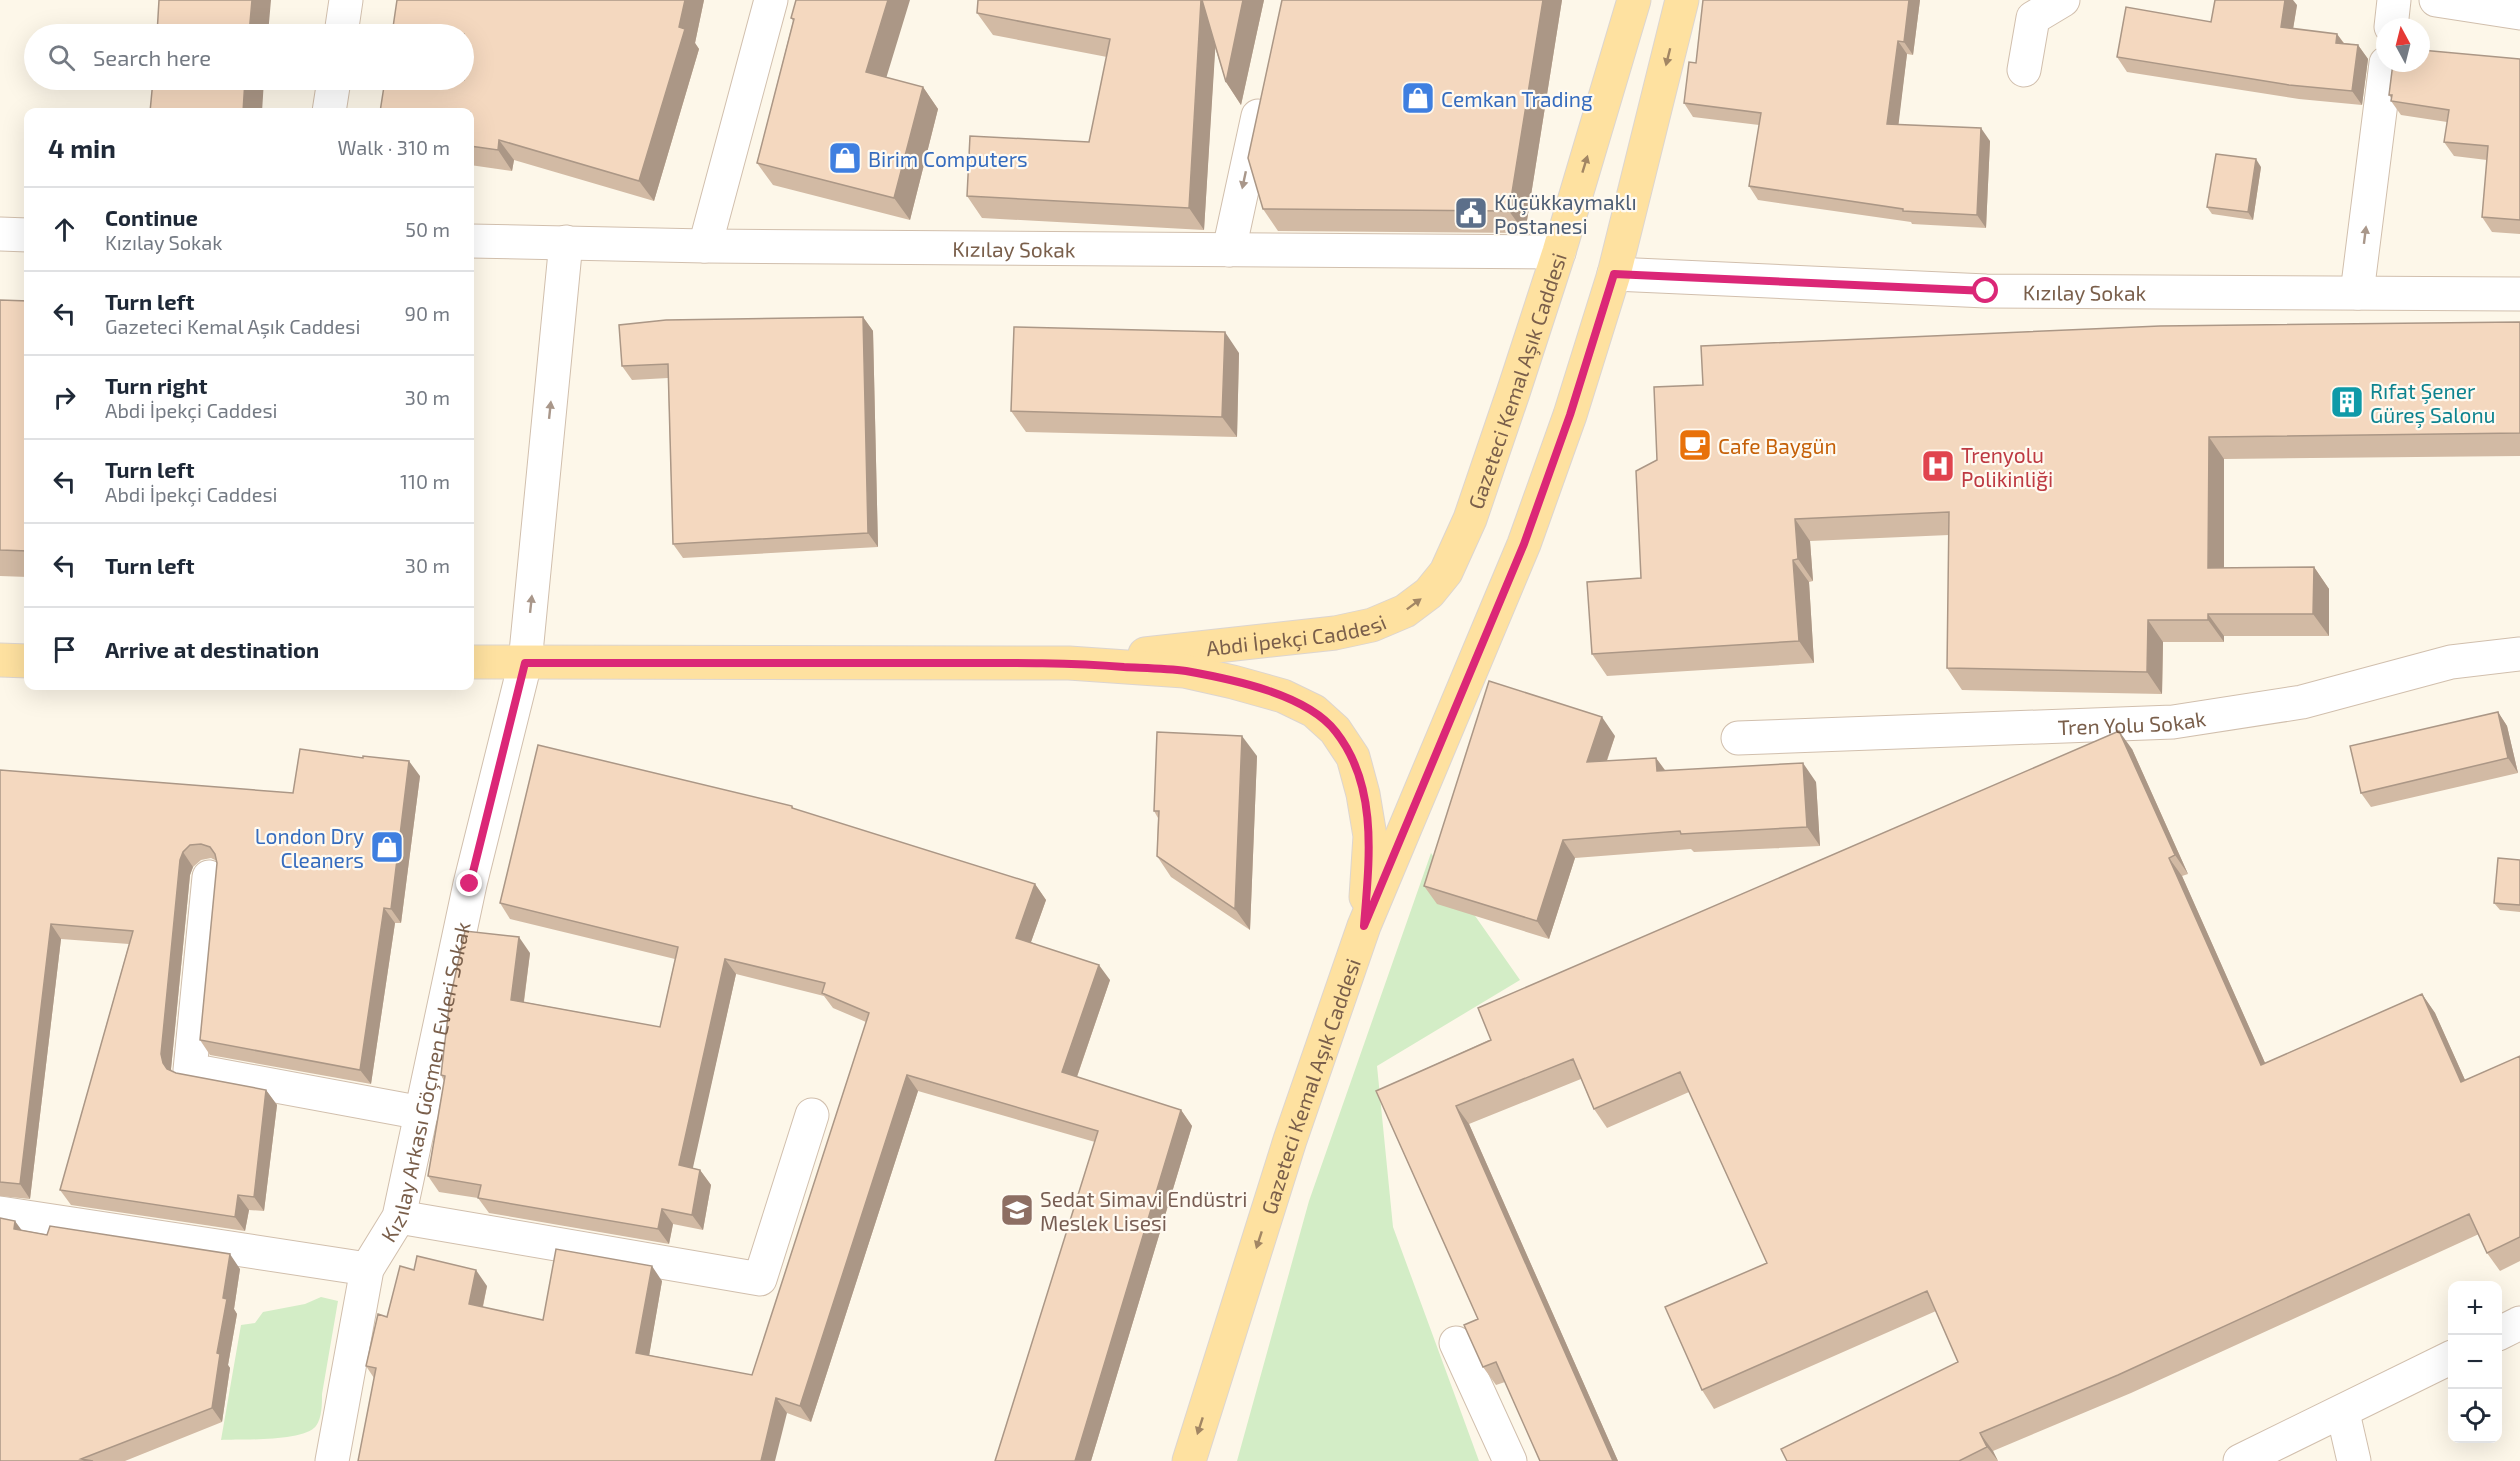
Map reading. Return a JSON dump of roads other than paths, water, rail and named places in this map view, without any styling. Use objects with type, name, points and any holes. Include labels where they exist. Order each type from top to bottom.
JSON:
[{"type":"main road","name":"Gazeteci Kemal Aşık Caddesi","points":[[1470,519],[1559,252],[1634,0]]},
{"type":"main road","name":"Gazeteci Kemal Aşık Caddesi","points":[[1189,1461],[1290,1140],[1364,926],[1524,544],[1570,415],[1614,274],[1682,0]]},
{"type":"main road","name":"Abdi İpekçi Caddesi","points":[[1069,663],[1335,633],[1372,625],[1405,611],[1429,593],[1446,572],[1470,519]]},
{"type":"main road","points":[[0,660],[24,661]]},
{"type":"main road","name":"Abdi İpekçi Caddesi","points":[[474,662],[1069,663],[1184,671],[1283,696],[1314,711],[1335,730],[1353,757],[1370,836],[1364,926]]},
{"type":"street","points":[[342,24],[346,0]]},
{"type":"street","points":[[705,246],[771,0]]},
{"type":"street","points":[[2024,70],[2033,18],[2063,0]]},
{"type":"street","points":[[2392,18],[2394,0]]},
{"type":"street","points":[[2436,0],[2520,13]]},
{"type":"street","points":[[2357,293],[2385,72]]},
{"type":"street","points":[[330,108],[332,90]]},
{"type":"street","points":[[1228,250],[1263,91]]},
{"type":"street","points":[[0,234],[24,235]]},
{"type":"street","name":"Kızılay Sokak","points":[[474,241],[705,246],[1559,252]]},
{"type":"street","name":"Kızılay Arkası Göçmen Evleri Sokak","points":[[332,1461],[368,1269],[399,1217],[470,884],[525,663],[566,242]]},
{"type":"street","name":"Kızılay Sokak","points":[[1614,274],[1986,291],[2520,294]]},
{"type":"street","name":"Tren Yolu Sokak","points":[[1738,738],[2173,722],[2302,702],[2451,662],[2520,654]]},
{"type":"street","points":[[209,877],[190,1070],[422,1113]]},
{"type":"street","points":[[399,1217],[760,1279],[812,1115]]},
{"type":"street","points":[[0,1213],[368,1269]]},
{"type":"street","points":[[2502,1332],[2520,1323]]},
{"type":"street","points":[[1456,1343],[1510,1461]]},
{"type":"street","points":[[2240,1461],[2343,1413],[2448,1359]]},
{"type":"street","points":[[2343,1413],[2354,1461]]},
{"type":"place","name":"Cemkan Trading","points":[[1418,98]]},
{"type":"place","name":"Birim Computers","points":[[845,158]]},
{"type":"place","name":"Küçükkaymaklı Postanesi","points":[[1471,213]]},
{"type":"place","name":"Rıfat Şener Güreş Salonu","points":[[2347,402]]},
{"type":"place","name":"Cafe Baygün","points":[[1695,445]]},
{"type":"place","name":"Trenyolu Polikinliği","points":[[1938,466]]},
{"type":"place","name":"London Dry Cleaners","points":[[387,847]]},
{"type":"place","name":"Sedat Simavi Endüstri Meslek Lisesi","points":[[1017,1210]]}]
